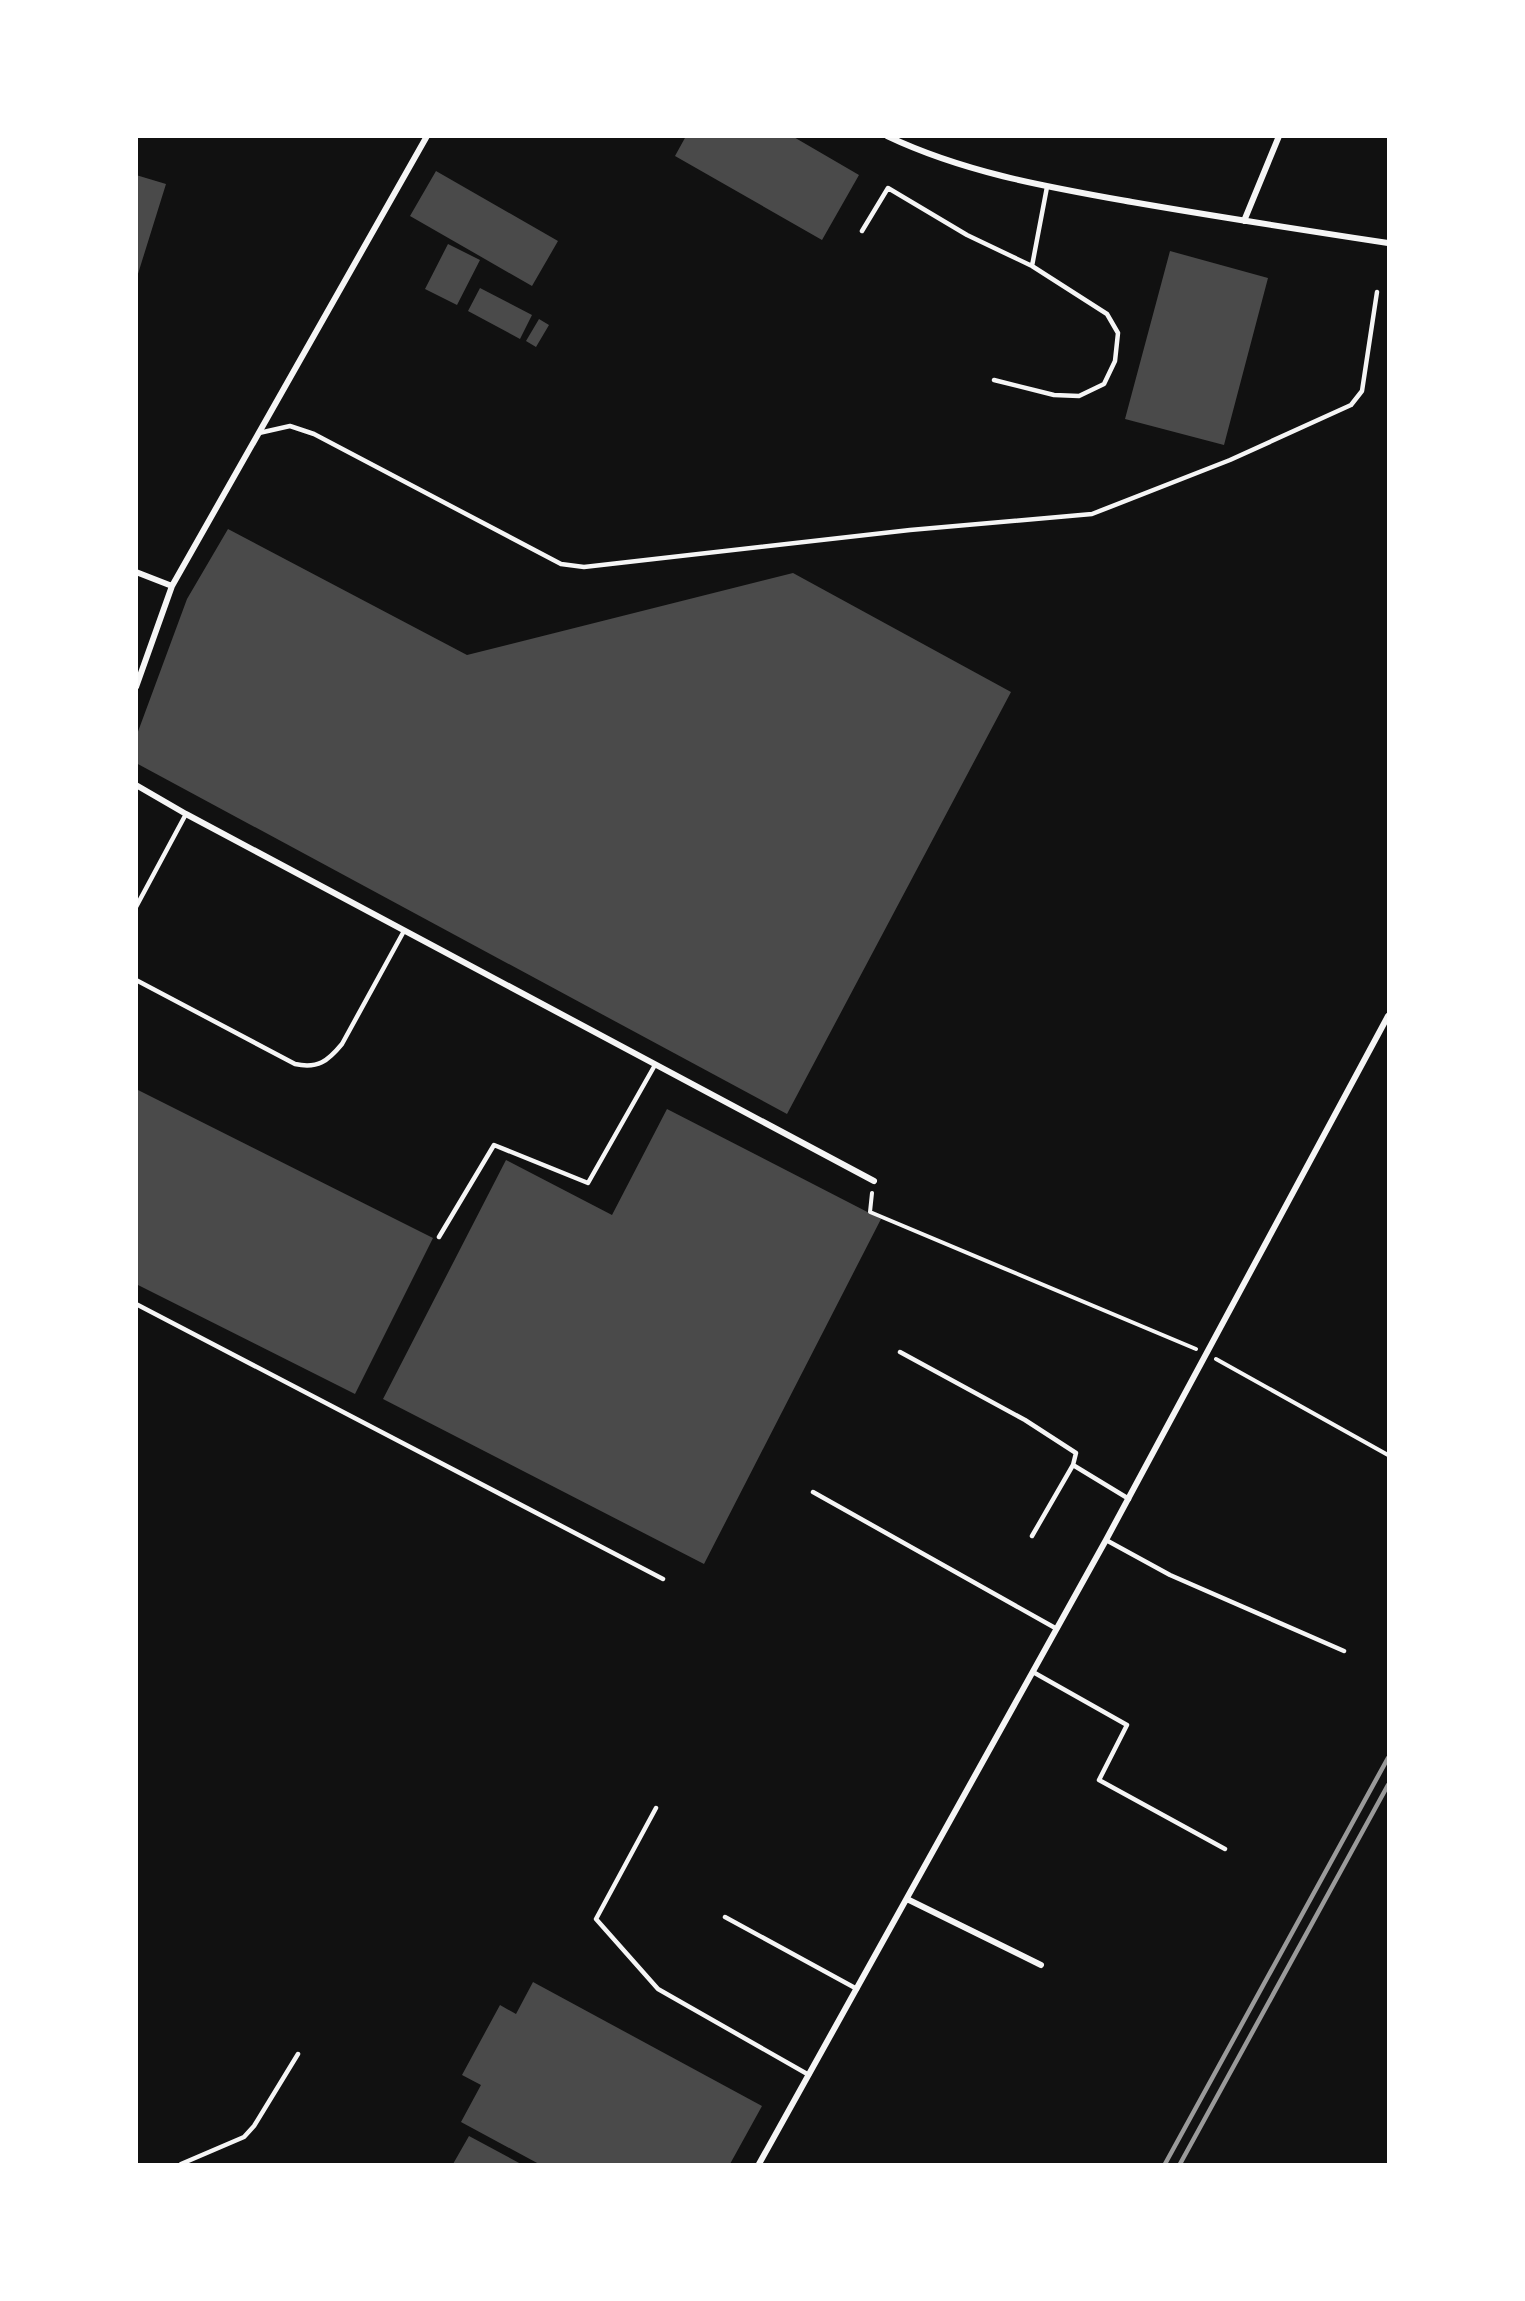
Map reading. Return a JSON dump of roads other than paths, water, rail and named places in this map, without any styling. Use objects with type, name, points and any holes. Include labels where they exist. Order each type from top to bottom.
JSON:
[{"type":"street","points":[[136,687],[172,586],[427,136]]},
{"type":"street","points":[[887,136],[922,153],[975,170],[1047,187],[1389,243]]},
{"type":"street","points":[[1244,221],[1279,136]]},
{"type":"street","points":[[136,572],[172,586]]},
{"type":"street","points":[[136,785],[404,931],[874,1181]]},
{"type":"street","points":[[759,2164],[1129,1499],[1389,1016]]},
{"type":"street","points":[[907,1899],[1041,1965]]},
{"type":"lane","points":[[1032,266],[1047,187]]},
{"type":"lane","points":[[862,231],[888,188],[957,229],[1032,266],[1107,314],[1118,333],[1115,361],[1104,384],[1079,396],[1054,394],[994,380]]},
{"type":"lane","points":[[259,433],[290,426],[314,434],[561,564],[584,567],[898,532],[1092,514],[1230,460],[1351,405],[1362,391],[1377,292]]},
{"type":"lane","points":[[136,907],[186,814]]},
{"type":"lane","points":[[136,980],[295,1064],[309,1067],[330,1059],[342,1044],[404,931]]},
{"type":"lane","points":[[439,1237],[494,1145],[588,1183],[655,1065]]},
{"type":"lane","points":[[136,1304],[663,1579]]},
{"type":"lane","points":[[900,1352],[1033,1425],[1076,1453],[1073,1465],[1032,1536]]},
{"type":"lane","points":[[1073,1465],[1129,1499]]},
{"type":"lane","points":[[813,1492],[1057,1629]]},
{"type":"lane","points":[[1106,1540],[1170,1575],[1344,1651]]},
{"type":"lane","points":[[1033,1672],[1127,1725],[1099,1780],[1225,1849]]},
{"type":"lane","points":[[656,1808],[596,1919],[658,1989],[809,2075]]},
{"type":"lane","points":[[725,1917],[857,1989]]},
{"type":"lane","points":[[181,2164],[244,2137],[254,2126],[298,2054]]},
{"type":"railway","points":[[1165,2164],[1388,1758]]},
{"type":"railway","points":[[1180,2164],[1388,1785]]}]
